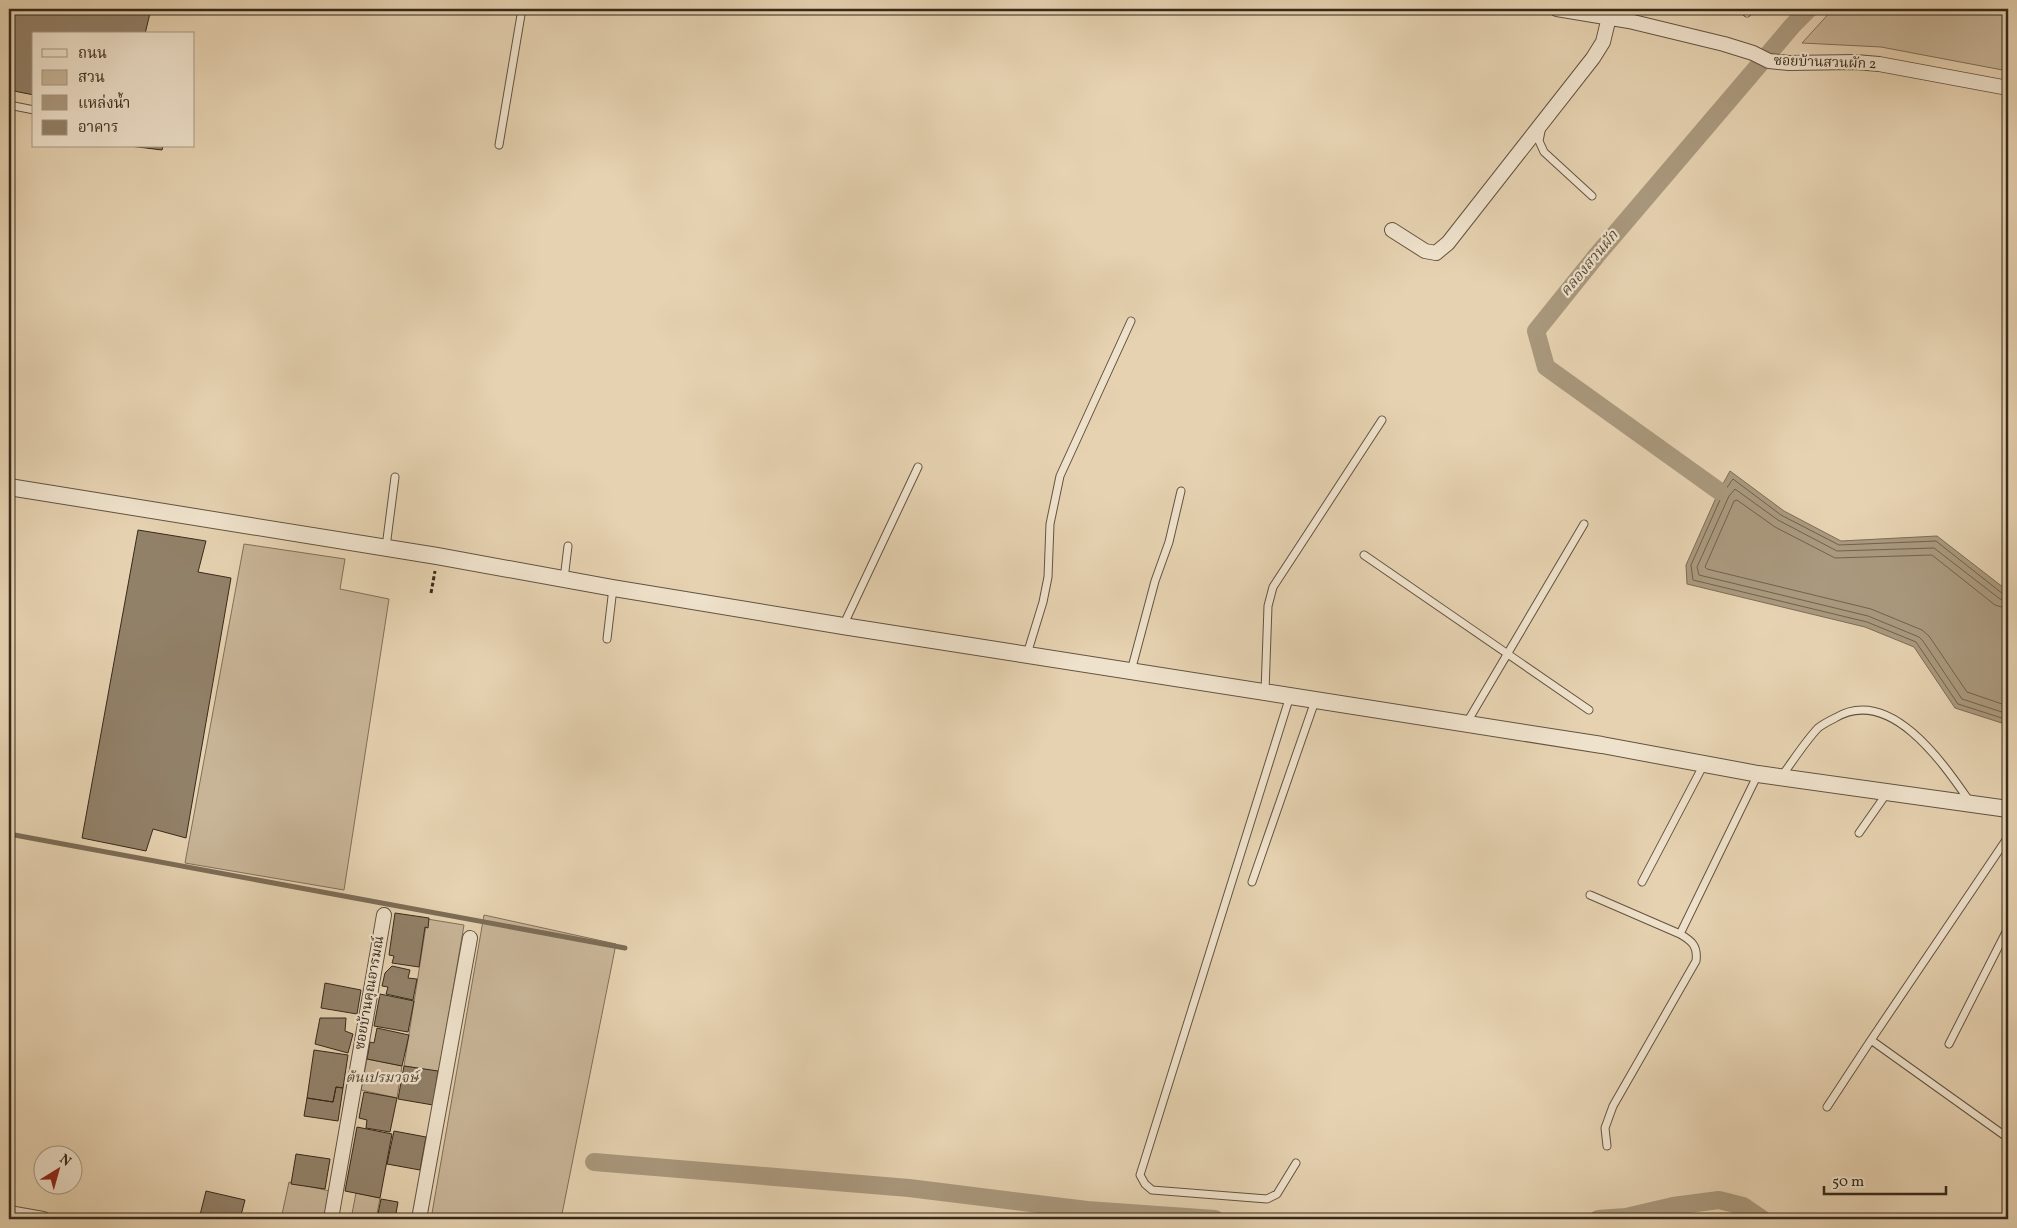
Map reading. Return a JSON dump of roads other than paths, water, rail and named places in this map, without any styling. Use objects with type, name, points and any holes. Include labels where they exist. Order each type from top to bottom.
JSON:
[{"type":"street","name":"ซอยบ้านสวนผัก 2","points":[[1557,9],[1609,17],[1724,44],[1769,61],[1789,64],[1855,62],[1879,64],[2008,88]]},
{"type":"street","points":[[1392,230],[1425,251],[1436,253],[1448,243],[1593,58],[1603,42],[1609,17]]},
{"type":"street","points":[[9,487],[437,556],[613,588],[843,626],[1602,745],[1758,774],[2008,809]]},
{"type":"street","name":"ซอยบ้านคุณอารมณ์","points":[[331,1219],[384,915]]},
{"type":"street","points":[[419,1219],[470,938]]},
{"type":"street","points":[[9,1213],[43,1219]]},
{"type":"lane","points":[[499,145],[522,9]]},
{"type":"lane","points":[[9,106],[32,110]]},
{"type":"lane","points":[[1542,123],[1538,141],[1544,152],[1592,196]]},
{"type":"lane","points":[[1027,654],[1043,602],[1048,577],[1050,524],[1060,476],[1131,321]]},
{"type":"lane","points":[[1265,692],[1268,606],[1273,586],[1382,420]]},
{"type":"lane","points":[[843,626],[918,467]]},
{"type":"lane","points":[[386,548],[395,477]]},
{"type":"lane","points":[[1130,671],[1155,581],[1171,533],[1181,492]]},
{"type":"lane","points":[[1466,724],[1584,524]]},
{"type":"lane","points":[[564,579],[568,546]]},
{"type":"lane","points":[[1364,555],[1589,710]]},
{"type":"lane","points":[[607,639],[613,588]]},
{"type":"lane","points":[[1290,696],[1140,1175],[1145,1184],[1152,1190],[1268,1198],[1277,1194],[1296,1163]]},
{"type":"lane","points":[[1252,882],[1315,701]]},
{"type":"lane","points":[[1780,777],[1819,727],[1846,711],[1876,711],[1899,722],[1921,740],[1943,763],[1971,804]]},
{"type":"lane","points":[[1642,882],[1705,764]]},
{"type":"lane","points":[[1680,934],[1758,774]]},
{"type":"lane","points":[[1858,833],[1887,793]]},
{"type":"lane","points":[[1826,1107],[2008,837]]},
{"type":"lane","points":[[1590,895],[1680,934],[1694,943],[1697,952],[1696,961],[1613,1106],[1605,1128],[1607,1146]]},
{"type":"lane","points":[[1949,1044],[2008,928]]},
{"type":"lane","points":[[1871,1040],[2008,1138]]},
{"type":"water","points":[[1730,471],[1784,511],[1841,541],[1937,536],[2008,591],[2008,725],[1955,708],[1914,647],[1865,627],[1687,584],[1686,565]]},
{"type":"waterway","name":"คลองสวนผัก","points":[[1719,491],[1546,367],[1536,331],[1597,255],[1793,25],[1809,9]]},
{"type":"waterway","points":[[9,834],[625,948]]},
{"type":"waterway","points":[[594,1162],[909,1188],[1087,1210],[1215,1219]]},
{"type":"waterway","points":[[1598,1219],[1626,1217],[1673,1206],[1719,1200],[1743,1206],[1762,1219]]},
{"type":"park label","name":"ต้นเปรมวจษ์","points":[[382,1078]]}]
